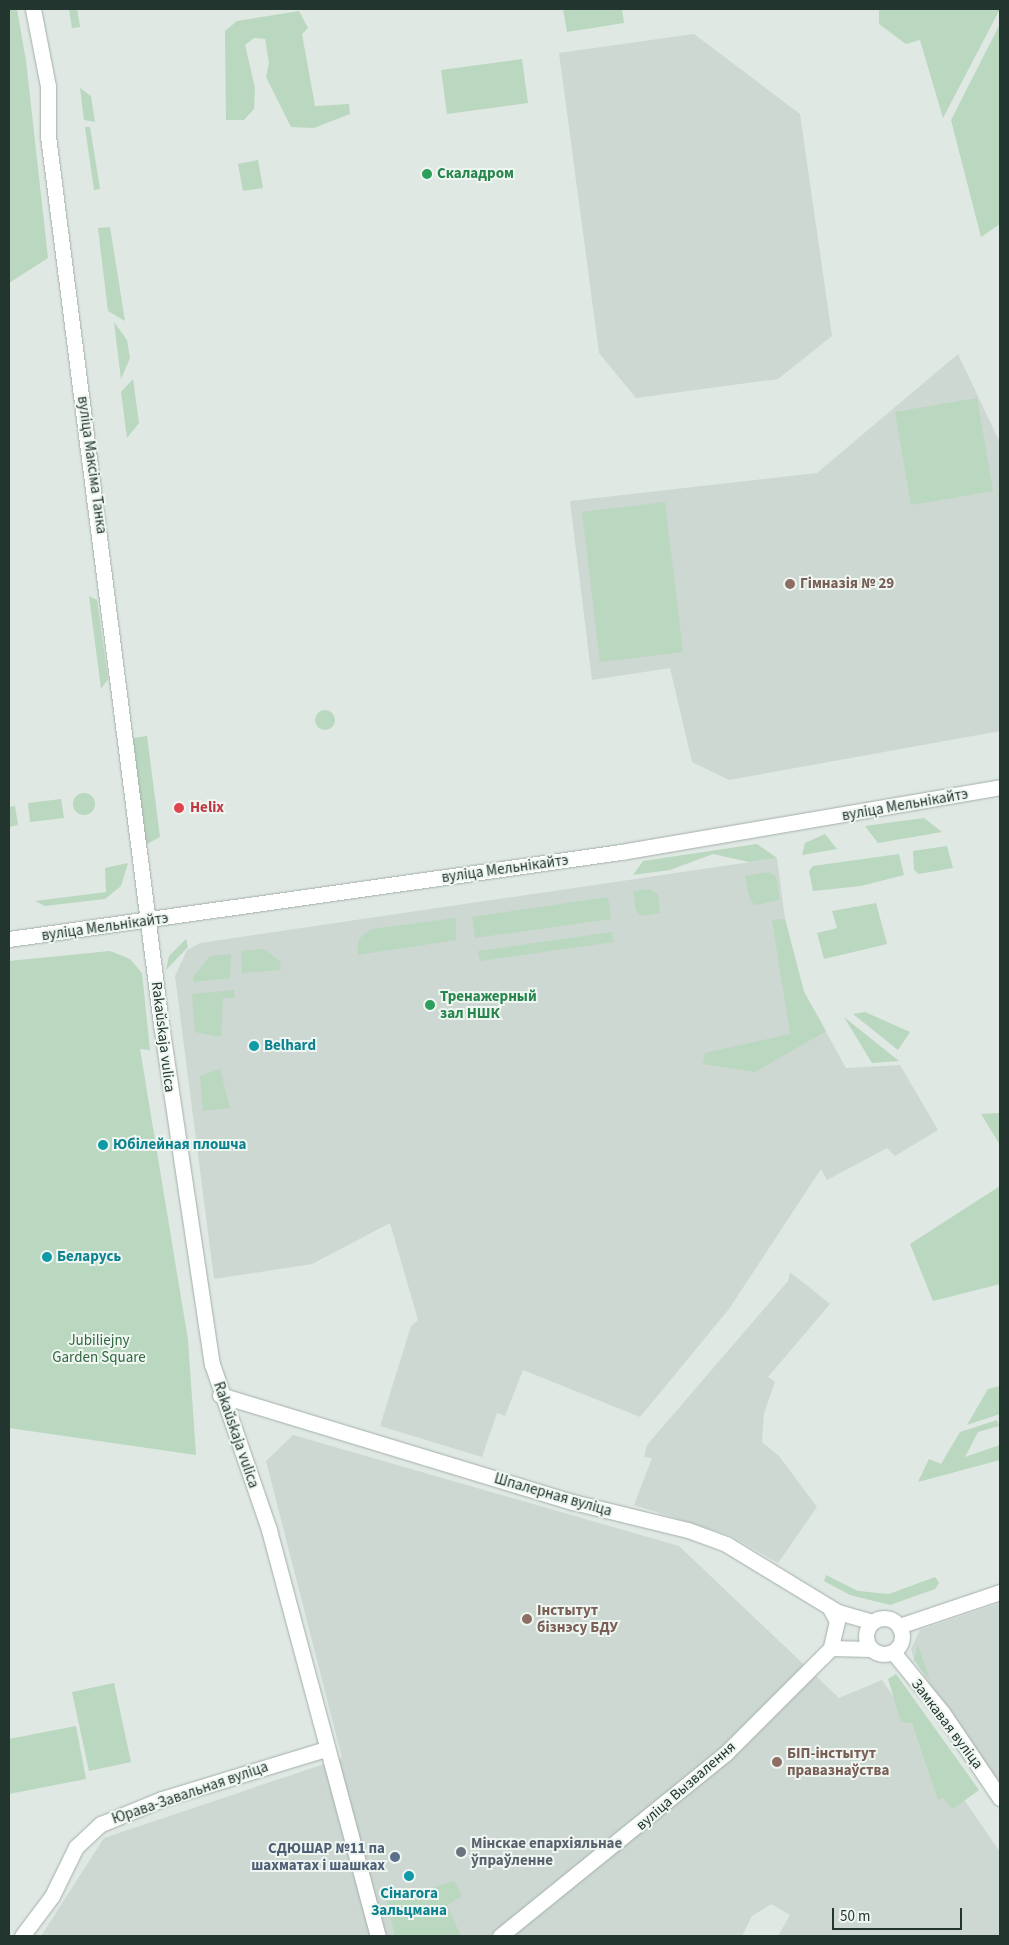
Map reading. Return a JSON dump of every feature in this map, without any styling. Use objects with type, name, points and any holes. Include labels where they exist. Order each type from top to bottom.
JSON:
[{"type":"street","name":"вуліца Максіма Танка","points":[[34,16],[43,47],[48,136],[149,922]]},
{"type":"street","name":"вуліца Мельнікайтэ","points":[[9,939],[149,922],[621,852],[1000,787]]},
{"type":"street","name":"Rakaŭskaja vulica","points":[[149,922],[179,1161],[220,1395],[262,1509],[378,1936]]},
{"type":"street","name":"Шпалерная вуліца","points":[[220,1395],[573,1502],[688,1530],[726,1544],[830,1608],[872,1622]]},
{"type":"street","points":[[899,1626],[1000,1592]]},
{"type":"street","points":[[830,1608],[837,1621],[831,1648],[870,1649],[881,1654],[892,1652],[902,1637],[899,1626],[884,1618],[872,1622],[866,1632],[870,1649]]},
{"type":"street","name":"вуліца Вызвалення","points":[[500,1936],[726,1753],[831,1648]]},
{"type":"street","name":"Замкавая вуліца","points":[[892,1652],[942,1712],[1000,1798]]},
{"type":"street","name":"Юрава-Завальная вуліца","points":[[22,1936],[52,1896],[88,1833],[162,1800],[326,1749]]},
{"type":"shaded area","points":[[694,34],[800,114],[832,336],[778,379],[636,398],[599,353],[559,53]]},
{"type":"shaded area","name":"Гімназія № 29","points":[[958,354],[1000,443],[1000,731],[729,780],[692,762],[670,668],[592,680],[570,501],[817,473]]},
{"type":"shaded area","points":[[777,858],[785,919],[804,992],[846,1068],[900,1065],[938,1130],[895,1156],[887,1148],[827,1180],[821,1169],[729,1309],[640,1417],[523,1370],[505,1416],[497,1413],[482,1457],[380,1426],[411,1326],[418,1320],[390,1223],[312,1264],[214,1279],[175,976],[187,950],[200,943]]},
{"type":"shaded area","points":[[790,1272],[830,1304],[768,1377],[775,1382],[764,1413],[762,1442],[779,1456],[817,1507],[778,1563],[729,1535],[634,1505],[652,1458],[644,1457],[647,1445],[788,1281]]},
{"type":"shaded area","points":[[293,1435],[679,1546],[839,1698],[882,1680],[1000,1852],[1000,1936],[778,1936],[790,1915],[771,1904],[752,1916],[742,1936],[41,1936],[104,1838],[342,1758],[266,1461]]},
{"type":"shaded area","points":[[1000,1603],[1000,1790],[914,1660],[911,1649],[920,1630]]},
{"type":"green space","points":[[9,9],[17,9],[26,61],[48,258],[9,283]]},
{"type":"green space","points":[[69,9],[77,9],[80,27],[72,28]]},
{"type":"green space","points":[[563,9],[622,9],[624,23],[567,32]]},
{"type":"green space","points":[[879,9],[1000,9],[943,118],[920,40],[906,44],[879,24]]},
{"type":"green space","points":[[299,11],[308,28],[302,34],[315,106],[349,104],[350,114],[314,128],[291,127],[266,77],[269,63],[265,39],[254,38],[245,45],[255,88],[254,109],[244,120],[226,120],[225,31],[237,21]]},
{"type":"green space","points":[[1000,24],[1000,224],[981,237],[951,120]]},
{"type":"green space","points":[[522,59],[528,103],[447,114],[441,70]]},
{"type":"green space","points":[[80,88],[91,96],[95,122],[84,120]]},
{"type":"green space","points":[[85,127],[90,127],[100,189],[94,190]]},
{"type":"green space","points":[[258,160],[263,188],[243,191],[238,164]]},
{"type":"green space","points":[[110,227],[125,321],[108,311],[98,228]]},
{"type":"green space","points":[[114,322],[127,340],[130,358],[121,379]]},
{"type":"green space","points":[[133,379],[139,423],[127,438],[121,392]]},
{"type":"green space","points":[[977,398],[993,491],[911,505],[895,412]]},
{"type":"green space","points":[[665,502],[683,652],[600,662],[582,512]]},
{"type":"green space","points":[[89,596],[97,600],[108,679],[101,689]]},
{"type":"green space","points":[[321,710],[329,710],[335,716],[335,724],[329,730],[321,730],[315,724],[315,716]]},
{"type":"green space","points":[[147,736],[160,837],[145,845],[133,738]]},
{"type":"green space","points":[[84,793],[92,796],[95,804],[92,812],[84,815],[76,812],[73,804],[76,796]]},
{"type":"green space","points":[[61,799],[64,818],[30,822],[28,803]]},
{"type":"green space","points":[[15,806],[18,825],[9,827],[9,807]]},
{"type":"green space","points":[[924,818],[942,832],[878,843],[865,826]]},
{"type":"green space","points":[[825,834],[837,849],[802,855],[805,843]]},
{"type":"green space","points":[[757,844],[777,858],[749,862],[713,854],[670,870],[633,875],[643,861]]},
{"type":"green space","points":[[947,846],[953,868],[919,874],[914,870],[913,851]]},
{"type":"green space","points":[[899,854],[904,875],[861,886],[813,891],[809,871],[813,866]]},
{"type":"green space","points":[[128,863],[121,886],[105,899],[45,906],[35,901],[106,892],[105,868]]},
{"type":"green space","points":[[769,872],[776,877],[780,900],[755,905],[750,900],[745,876]]},
{"type":"green space","points":[[649,889],[658,895],[660,913],[642,916],[636,911],[633,891]]},
{"type":"green space","points":[[608,897],[611,919],[475,938],[472,917]]},
{"type":"green space","points":[[876,903],[887,944],[824,959],[817,933],[837,928],[832,911]]},
{"type":"green space","points":[[456,918],[456,940],[357,955],[359,939],[371,929]]},
{"type":"green space","points":[[785,919],[804,992],[826,1031],[755,1072],[703,1064],[705,1053],[790,1034],[772,920]]},
{"type":"green space","points":[[612,932],[614,942],[480,961],[478,951]]},
{"type":"green space","points":[[186,939],[188,947],[166,970],[169,956]]},
{"type":"green space","points":[[263,949],[280,961],[281,970],[242,973],[241,951]]},
{"type":"green space","name":"Jubiliejny Garden Square","points":[[110,951],[130,959],[142,973],[150,1050],[140,1049],[188,1340],[196,1455],[9,1428],[9,961]]},
{"type":"green space","points":[[231,954],[230,978],[194,982],[193,977],[210,956]]},
{"type":"green space","points":[[234,990],[235,998],[223,998],[221,1037],[195,1032],[192,994]]},
{"type":"green space","points":[[865,1012],[910,1032],[898,1050],[853,1014]]},
{"type":"green space","points":[[844,1017],[899,1061],[872,1063]]},
{"type":"green space","points":[[220,1069],[230,1108],[203,1111],[200,1076]]},
{"type":"green space","points":[[1000,1113],[1000,1145],[981,1114]]},
{"type":"green space","points":[[1000,1186],[1000,1284],[933,1301],[910,1244]]},
{"type":"green space","points":[[1000,1386],[1000,1414],[967,1425],[988,1389]]},
{"type":"green space","points":[[997,1420],[999,1426],[978,1432],[965,1457],[1000,1445],[1000,1460],[918,1482],[929,1459],[941,1464],[960,1432]]},
{"type":"green space","points":[[826,1575],[858,1591],[889,1594],[935,1577],[939,1583],[935,1589],[890,1605],[850,1595],[824,1581]]},
{"type":"green space","points":[[918,1645],[930,1680],[914,1660]]},
{"type":"green space","points":[[896,1674],[979,1790],[953,1809],[943,1798],[938,1800],[912,1723],[901,1722],[888,1679]]},
{"type":"green space","points":[[114,1683],[131,1762],[89,1771],[72,1692]]},
{"type":"green space","points":[[76,1726],[86,1779],[9,1794],[9,1739]]},
{"type":"green space","points":[[454,1881],[462,1896],[447,1905],[461,1936],[395,1936],[387,1902]]},
{"type":"place","name":"Скаладром","points":[[427,174]]},
{"type":"place","name":"Гімназія № 29","points":[[790,584]]},
{"type":"place","name":"Helix","points":[[179,808]]},
{"type":"place","name":"Тренажерный зал НШК","points":[[430,1005]]},
{"type":"place","name":"Belhard","points":[[254,1046]]},
{"type":"place","name":"Юбілейная плошча","points":[[103,1145]]},
{"type":"place","name":"Беларусь","points":[[47,1257]]},
{"type":"place","name":"Інстытут бізнэсу БДУ","points":[[527,1619]]},
{"type":"place","name":"БІП-інстытут правазнаўства","points":[[777,1762]]},
{"type":"place","name":"Мінскае епархіяльнае ўпраўленне","points":[[461,1852]]},
{"type":"place","name":"СДЮШАР №11 па шахматах і шашках","points":[[395,1857]]},
{"type":"place","name":"Сінагога Зальцмана","points":[[409,1876]]}]
